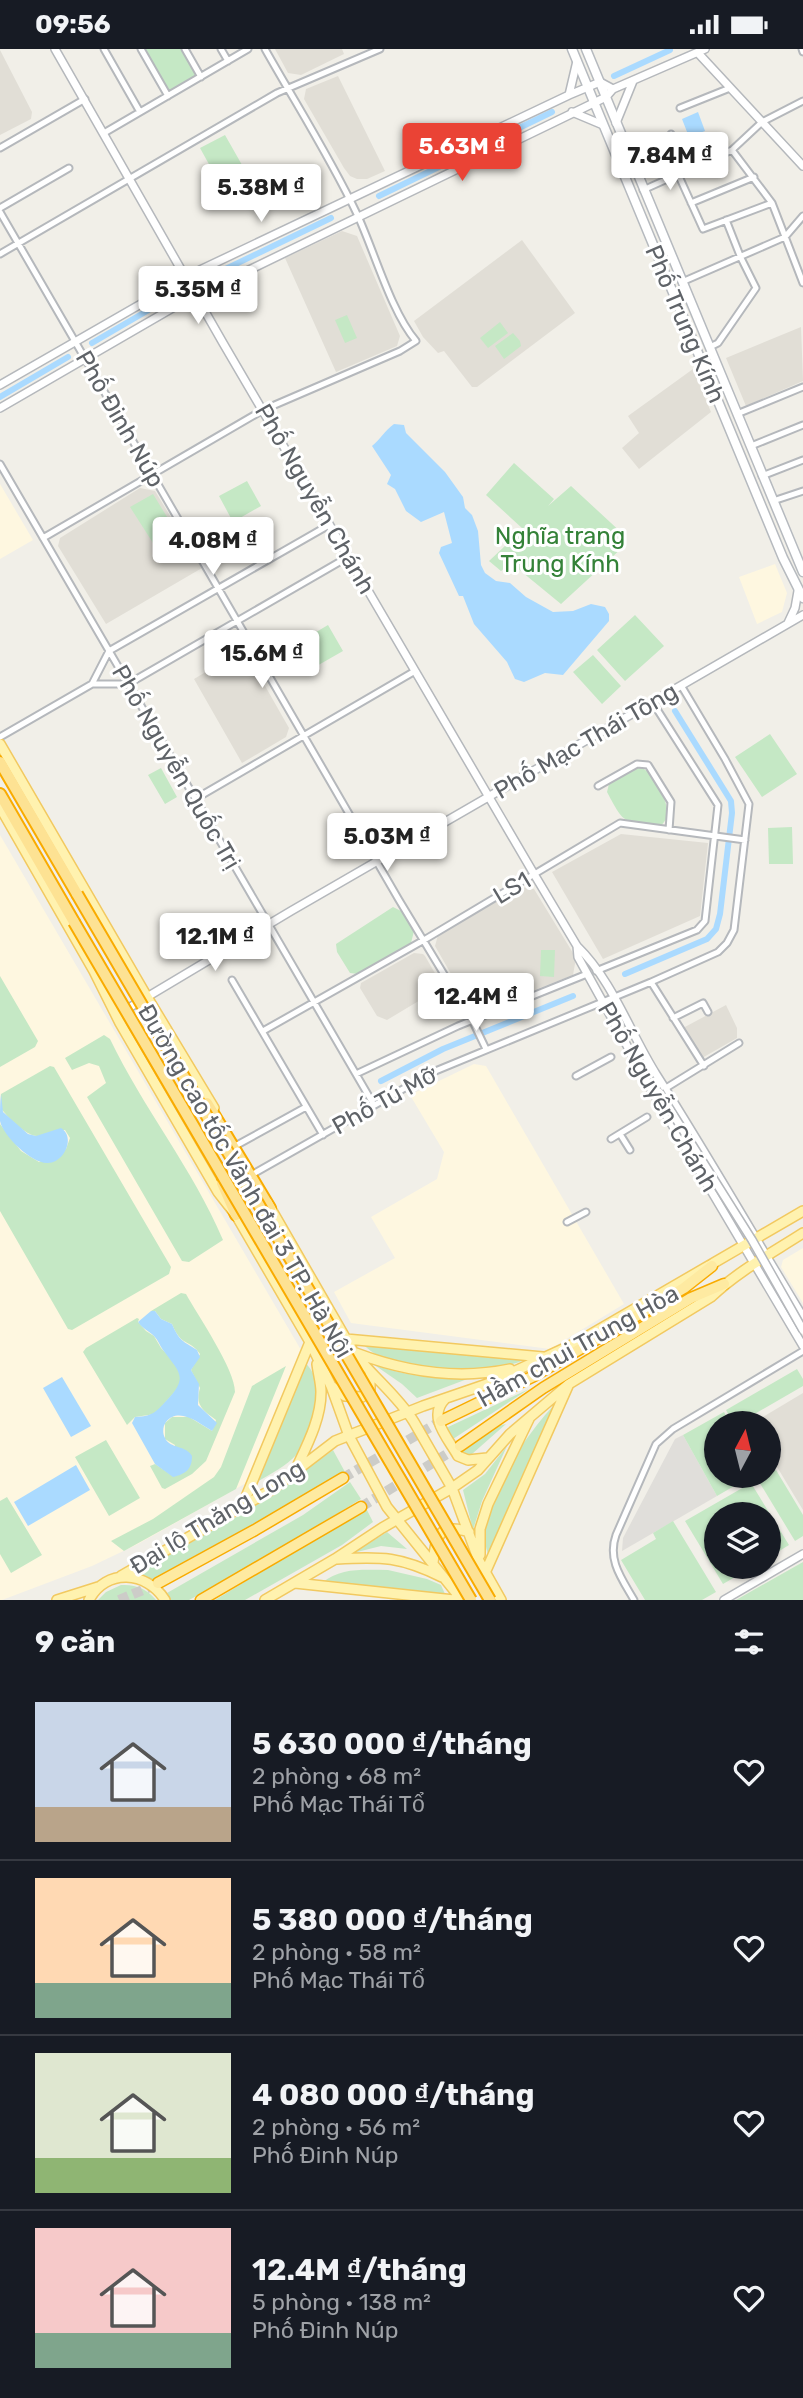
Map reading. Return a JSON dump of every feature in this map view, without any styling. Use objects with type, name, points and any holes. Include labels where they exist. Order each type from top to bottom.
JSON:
[{"type":"highway","name":"Đường cao tốc Vành đai 3 TP. Hà Nội","points":[[0,762],[490,1600]]},
{"type":"highway","name":"Đường cao tốc Vành đai 3 TP. Hà Nội","points":[[0,794],[471,1600]]},
{"type":"highway","points":[[77,894],[95,915],[270,1207]]},
{"type":"highway","points":[[74,922],[129,1026],[225,1188],[236,1215]]},
{"type":"highway","name":"Hầm chui Trung Hòa","points":[[441,1421],[534,1376],[684,1288],[712,1266]]},
{"type":"highway","name":"Hầm chui Trung Hòa","points":[[460,1446],[543,1388],[691,1298],[724,1284]]},
{"type":"highway","points":[[158,1584],[344,1478]]},
{"type":"highway","points":[[201,1600],[361,1507]]},
{"type":"main road","name":"Phố Trung Kính","points":[[572,49],[801,595]]},
{"type":"main road","name":"Phố Trung Kính","points":[[586,49],[803,572]]},
{"type":"main road","points":[[0,744],[147,997],[237,1145],[354,1353],[370,1374],[408,1413],[452,1488],[485,1573],[501,1600]]},
{"type":"main road","points":[[0,807],[218,1192],[236,1215],[310,1342],[331,1386],[349,1436],[396,1520],[462,1600]]},
{"type":"main road","name":"Đại lộ Thăng Long","points":[[98,1587],[241,1509],[295,1473],[335,1441],[487,1384],[576,1343],[803,1211]]},
{"type":"main road","points":[[265,1600],[452,1488],[478,1469],[531,1414],[569,1384],[711,1297],[724,1284],[754,1263],[803,1233]]},
{"type":"main road","points":[[346,1339],[545,1357]]},
{"type":"main road","points":[[241,1509],[310,1342]]},
{"type":"main road","points":[[354,1353],[410,1370],[438,1373],[468,1374],[525,1366]]},
{"type":"main road","points":[[295,1473],[320,1404],[321,1390],[316,1355]]},
{"type":"main road","points":[[331,1386],[345,1396],[362,1397],[370,1390],[370,1374]]},
{"type":"main road","points":[[485,1573],[569,1384]]},
{"type":"main road","points":[[446,1398],[437,1408],[436,1417],[458,1456],[468,1460],[487,1458]]},
{"type":"main road","points":[[480,1560],[480,1529],[488,1504],[531,1414]]},
{"type":"main road","points":[[433,1563],[436,1543],[444,1531],[451,1528],[469,1532]]},
{"type":"main road","points":[[335,1559],[393,1558],[444,1577]]},
{"type":"main road","points":[[121,1576],[152,1584],[165,1600]]},
{"type":"main road","points":[[295,1583],[454,1600]]},
{"type":"main road","points":[[57,1600],[98,1587]]},
{"type":"main road","points":[[89,1600],[98,1587]]},
{"type":"street","name":"Phố Nguyễn Chánh","points":[[55,49],[534,874],[577,946],[613,998],[657,1076],[662,1090],[740,1209],[803,1317]]},
{"type":"street","points":[[104,49],[140,112]]},
{"type":"street","points":[[141,49],[168,96]]},
{"type":"street","points":[[185,49],[201,77]]},
{"type":"street","points":[[221,49],[228,61]]},
{"type":"street","points":[[104,133],[248,49]]},
{"type":"street","points":[[43,538],[264,411],[402,350],[416,341],[349,198],[265,49]]},
{"type":"street","points":[[0,254],[288,89],[380,49]]},
{"type":"street","points":[[0,408],[197,296],[606,97],[613,89],[698,50],[803,166]]},
{"type":"street","points":[[569,95],[577,61]]},
{"type":"street","points":[[616,123],[633,81]]},
{"type":"street","points":[[0,385],[186,277],[349,198],[600,82],[613,89]]},
{"type":"street","points":[[680,108],[730,88]]},
{"type":"street","points":[[0,148],[85,99]]},
{"type":"street","points":[[556,101],[564,116]]},
{"type":"street","points":[[643,190],[732,150],[762,122],[803,101]]},
{"type":"street","points":[[572,112],[603,125]]},
{"type":"street","points":[[671,134],[686,171]]},
{"type":"street","points":[[732,150],[772,203],[803,283]]},
{"type":"street","points":[[0,210],[69,168]]},
{"type":"street","points":[[678,174],[703,229],[772,203]]},
{"type":"street","points":[[691,203],[754,177]]},
{"type":"street","name":"Phố Đinh Núp","points":[[0,210],[17,244],[473,1022],[486,1049]]},
{"type":"street","points":[[682,282],[785,237],[803,216]]},
{"type":"street","points":[[710,347],[718,343],[757,288],[741,258],[726,220]]},
{"type":"street","points":[[737,414],[803,387]]},
{"type":"street","points":[[750,446],[803,425]]},
{"type":"street","points":[[762,476],[803,460]]},
{"type":"street","name":"Phố Nguyễn Quốc Trị","points":[[0,464],[374,1105]]},
{"type":"street","points":[[773,501],[803,491]]},
{"type":"street","points":[[92,684],[109,651],[329,525]]},
{"type":"street","points":[[0,737],[92,684],[128,684],[348,557]]},
{"type":"street","points":[[788,624],[801,595]]},
{"type":"street","name":"Phố Mạc Thái Tông","points":[[116,1015],[803,615]]},
{"type":"street","points":[[195,799],[415,671]]},
{"type":"street","name":"Phố Tú Mỡ","points":[[253,1174],[433,1072],[652,982],[718,951],[727,943],[736,922],[749,811],[747,799],[682,687]]},
{"type":"street","points":[[596,971],[703,926],[706,919],[718,837],[717,803],[653,703]]},
{"type":"street","points":[[598,786],[637,764],[645,763],[671,802],[669,830]]},
{"type":"street","name":"LS1","points":[[263,1031],[424,940],[620,823],[745,840]]},
{"type":"street","name":"Phố Nguyễn Chánh","points":[[577,946],[578,957],[652,1091],[803,1348]]},
{"type":"street","name":"Phố Tú Mỡ","points":[[356,1074],[403,1050],[587,974]]},
{"type":"street","points":[[232,980],[323,1135]]},
{"type":"street","points":[[652,982],[704,1066]]},
{"type":"street","points":[[673,1018],[702,1003],[708,1012]]},
{"type":"street","points":[[662,1090],[739,1043]]},
{"type":"street","points":[[576,1076],[611,1056]]},
{"type":"street","points":[[648,1080],[662,1090],[803,1330]]},
{"type":"street","points":[[237,1145],[306,1107]]},
{"type":"street","points":[[611,1139],[647,1117]]},
{"type":"street","points":[[620,1134],[629,1150]]},
{"type":"street","points":[[725,1213],[736,1217],[740,1209]]},
{"type":"street","points":[[567,1222],[586,1212]]},
{"type":"street","points":[[768,1288],[769,1279],[772,1277],[782,1282]]},
{"type":"street","points":[[634,1600],[616,1568],[613,1547],[656,1444],[673,1429],[803,1348]]},
{"type":"street","points":[[724,1600],[803,1554]]},
{"type":"shaded area","points":[[275,49],[342,49],[344,54],[301,75],[288,73]]},
{"type":"shaded area","points":[[0,50],[32,112],[31,119],[0,135]]},
{"type":"shaded area","points":[[338,76],[385,171],[367,179],[350,176],[304,99],[306,89]]},
{"type":"shaded area","points":[[342,231],[357,236],[400,336],[397,346],[336,372],[285,258]]},
{"type":"shaded area","points":[[522,240],[575,313],[477,387],[472,387],[444,351],[438,353],[423,337],[414,321]]},
{"type":"shaded area","points":[[801,327],[803,381],[746,406],[726,358]]},
{"type":"shaded area","points":[[693,369],[711,412],[639,469],[622,448],[639,433],[628,416]]},
{"type":"shaded area","points":[[0,484],[33,540],[0,559]]},
{"type":"shaded area","points":[[140,488],[155,491],[202,568],[106,624],[58,546],[60,538]]},
{"type":"shaded area","points":[[775,564],[787,593],[782,612],[757,624],[739,577]]},
{"type":"shaded area","points":[[244,649],[289,728],[286,737],[242,763],[194,679]]},
{"type":"shaded area","points":[[621,834],[708,843],[700,916],[603,959],[552,872]]},
{"type":"shaded area","points":[[0,835],[301,1350],[248,1482],[138,1544],[92,1566],[2,1600],[0,1600]]},
{"type":"shaded area","points":[[521,887],[534,889],[576,958],[573,975],[474,1014],[435,946],[438,935]]},
{"type":"shaded area","points":[[414,953],[425,956],[440,982],[437,990],[387,1020],[377,1016],[360,988],[361,983]]},
{"type":"shaded area","points":[[726,1005],[737,1028],[737,1038],[702,1058],[683,1028]]},
{"type":"shaded area","points":[[474,1064],[486,1066],[624,1304],[550,1349],[351,1323],[334,1292],[395,1258],[371,1217],[437,1179],[444,1152],[410,1095]]},
{"type":"shaded area","points":[[803,1248],[803,1303],[781,1267],[783,1260]]},
{"type":"shaded area","points":[[803,1393],[803,1510],[781,1474],[781,1411],[773,1411]]},
{"type":"shaded area","points":[[683,1435],[704,1473],[704,1488],[713,1488],[717,1496],[622,1551],[623,1538],[675,1439]]},
{"type":"green space","points":[[144,49],[182,49],[196,72],[195,76],[169,91]]},
{"type":"green space","points":[[225,135],[246,172],[221,186],[200,148]]},
{"type":"green space","points":[[347,315],[357,338],[345,343],[335,320]]},
{"type":"green space","points":[[500,322],[508,333],[488,348],[480,338]]},
{"type":"green space","points":[[513,333],[521,346],[504,359],[495,346]]},
{"type":"green space","name":"Nghĩa trang Trung Kính","points":[[514,463],[554,499],[548,506],[571,486],[624,535],[623,547],[561,604],[511,563],[501,571],[489,561],[523,529],[486,495]]},
{"type":"green space","points":[[247,481],[261,506],[233,522],[219,496]]},
{"type":"green space","points":[[153,494],[175,530],[153,543],[130,507]]},
{"type":"green space","points":[[635,615],[664,646],[625,681],[597,650]]},
{"type":"green space","points":[[328,625],[343,651],[315,667],[301,641]]},
{"type":"green space","points":[[593,655],[621,686],[602,704],[573,672]]},
{"type":"green space","points":[[770,734],[797,774],[762,797],[735,757]]},
{"type":"green space","points":[[639,767],[650,774],[666,804],[667,818],[661,826],[626,820],[607,792],[609,784]]},
{"type":"green space","points":[[161,768],[177,797],[165,804],[148,775]]},
{"type":"green space","points":[[792,827],[793,864],[769,864],[768,828]]},
{"type":"green space","points":[[393,907],[401,911],[414,931],[411,943],[358,974],[350,973],[337,952],[336,944]]},
{"type":"green space","points":[[541,950],[555,950],[554,977],[540,976]]},
{"type":"green space","points":[[0,976],[38,1041],[35,1047],[0,1067]]},
{"type":"green space","points":[[104,1035],[110,1039],[137,1090],[197,1188],[223,1240],[189,1262],[182,1261],[87,1097],[106,1083],[99,1066],[89,1063],[72,1070],[65,1058]]},
{"type":"green space","points":[[50,1066],[54,1067],[171,1267],[169,1274],[72,1330],[68,1329],[0,1211],[0,1124],[21,1151],[39,1162],[66,1149],[70,1138],[65,1130],[41,1136],[27,1133],[1,1108],[1,1094]]},
{"type":"green space","points":[[181,1293],[186,1294],[215,1343],[229,1370],[235,1392],[206,1461],[192,1474],[165,1489],[150,1466],[155,1464],[170,1474],[175,1445],[165,1439],[165,1423],[172,1417],[189,1417],[212,1431],[216,1420],[201,1407],[198,1399],[200,1388],[191,1370],[200,1354],[182,1340],[172,1324],[161,1319],[155,1311],[151,1311]]},
{"type":"green space","points":[[137,1318],[175,1363],[181,1376],[179,1387],[155,1414],[135,1417],[127,1425],[83,1352]]},
{"type":"green space","points":[[362,1344],[527,1358],[501,1367],[484,1369],[428,1369],[394,1364]]},
{"type":"green space","points":[[305,1362],[314,1375],[316,1389],[306,1439],[293,1458],[257,1482]]},
{"type":"green space","points":[[373,1364],[421,1376],[470,1378],[417,1398]]},
{"type":"green space","points":[[286,1366],[236,1489],[124,1551],[111,1541],[153,1519],[214,1477],[221,1467],[252,1386]]},
{"type":"green space","points":[[797,1369],[803,1379],[803,1386],[760,1411],[726,1410]]},
{"type":"green space","points":[[529,1389],[453,1439],[446,1428]]},
{"type":"green space","points":[[556,1403],[490,1559],[485,1541],[493,1499],[516,1455]]},
{"type":"green space","points":[[704,1423],[704,1473],[683,1435]]},
{"type":"green space","points":[[506,1424],[472,1454],[463,1455],[462,1451],[477,1438]]},
{"type":"green space","points":[[106,1440],[140,1498],[109,1516],[75,1457]]},
{"type":"green space","points":[[507,1446],[482,1501],[473,1530],[463,1490],[485,1474]]},
{"type":"green space","points":[[333,1450],[345,1472],[235,1538],[155,1581],[134,1573],[251,1509]]},
{"type":"green space","points":[[781,1478],[803,1515],[803,1536],[795,1541],[781,1518],[781,1502],[771,1502],[763,1488],[781,1488]]},
{"type":"green space","points":[[350,1482],[361,1499],[256,1564],[189,1600],[170,1600],[167,1593],[303,1515]]},
{"type":"green space","points":[[713,1488],[731,1488],[717,1496]]},
{"type":"green space","points":[[742,1488],[754,1488],[763,1502],[718,1502]]},
{"type":"green space","points":[[7,1497],[42,1555],[11,1573],[0,1554],[0,1501]]},
{"type":"green space","points":[[366,1508],[373,1522],[342,1545],[245,1600],[215,1600]]},
{"type":"green space","points":[[704,1510],[704,1552],[685,1521]]},
{"type":"green space","points":[[673,1521],[704,1572],[704,1579],[708,1579],[716,1592],[702,1600],[645,1600],[621,1560],[656,1539],[653,1533]]},
{"type":"green space","points":[[387,1532],[407,1549],[381,1546],[353,1553]]},
{"type":"green space","points":[[781,1532],[789,1545],[781,1550]]},
{"type":"green space","points":[[803,1562],[803,1600],[736,1600],[773,1579],[781,1579],[781,1574]]},
{"type":"green space","points":[[388,1570],[427,1579],[441,1585],[445,1594],[322,1583],[345,1572]]},
{"type":"green space","points":[[121,1585],[141,1588],[156,1600],[98,1600],[106,1592]]},
{"type":"water","points":[[698,112],[705,131],[689,137],[682,119]]},
{"type":"water","points":[[394,424],[404,425],[406,433],[445,472],[463,497],[465,508],[472,515],[478,531],[481,565],[485,573],[496,581],[510,583],[526,597],[553,612],[573,611],[591,604],[605,607],[609,621],[563,675],[545,673],[524,682],[515,679],[507,662],[474,624],[463,596],[459,596],[439,553],[441,547],[452,543],[444,512],[421,522],[406,511],[395,489],[387,484],[391,475],[372,446]]},
{"type":"water","points":[[1,1094],[3,1112],[28,1134],[36,1136],[61,1128],[65,1132],[68,1143],[59,1159],[48,1163],[41,1162],[12,1141],[0,1121]]},
{"type":"water","points":[[151,1311],[155,1311],[161,1319],[172,1324],[179,1337],[197,1350],[200,1357],[191,1370],[199,1384],[198,1405],[217,1423],[212,1431],[183,1416],[171,1418],[166,1422],[163,1432],[167,1441],[192,1456],[187,1471],[173,1477],[155,1464],[132,1423],[135,1417],[150,1415],[156,1411],[174,1392],[180,1380],[177,1369],[157,1339],[138,1322]]},
{"type":"water","points":[[62,1377],[91,1426],[71,1437],[43,1388]]},
{"type":"water","points":[[76,1465],[90,1490],[28,1526],[14,1502]]},
{"type":"waterway","points":[[614,76],[670,50]]},
{"type":"waterway","points":[[379,196],[552,112]]},
{"type":"waterway","points":[[207,278],[331,218]]},
{"type":"waterway","points":[[92,343],[176,294]]},
{"type":"waterway","points":[[0,397],[68,357]]},
{"type":"waterway","points":[[625,974],[707,939],[716,929],[720,914],[732,813],[731,801],[675,711]]},
{"type":"waterway","points":[[381,1081],[443,1049],[573,996]]},
{"type":"tunnel","points":[[343,1478],[441,1421]]},
{"type":"tunnel","points":[[361,1507],[460,1446]]},
{"type":"tunnel","points":[[119,1600],[157,1584]]}]
